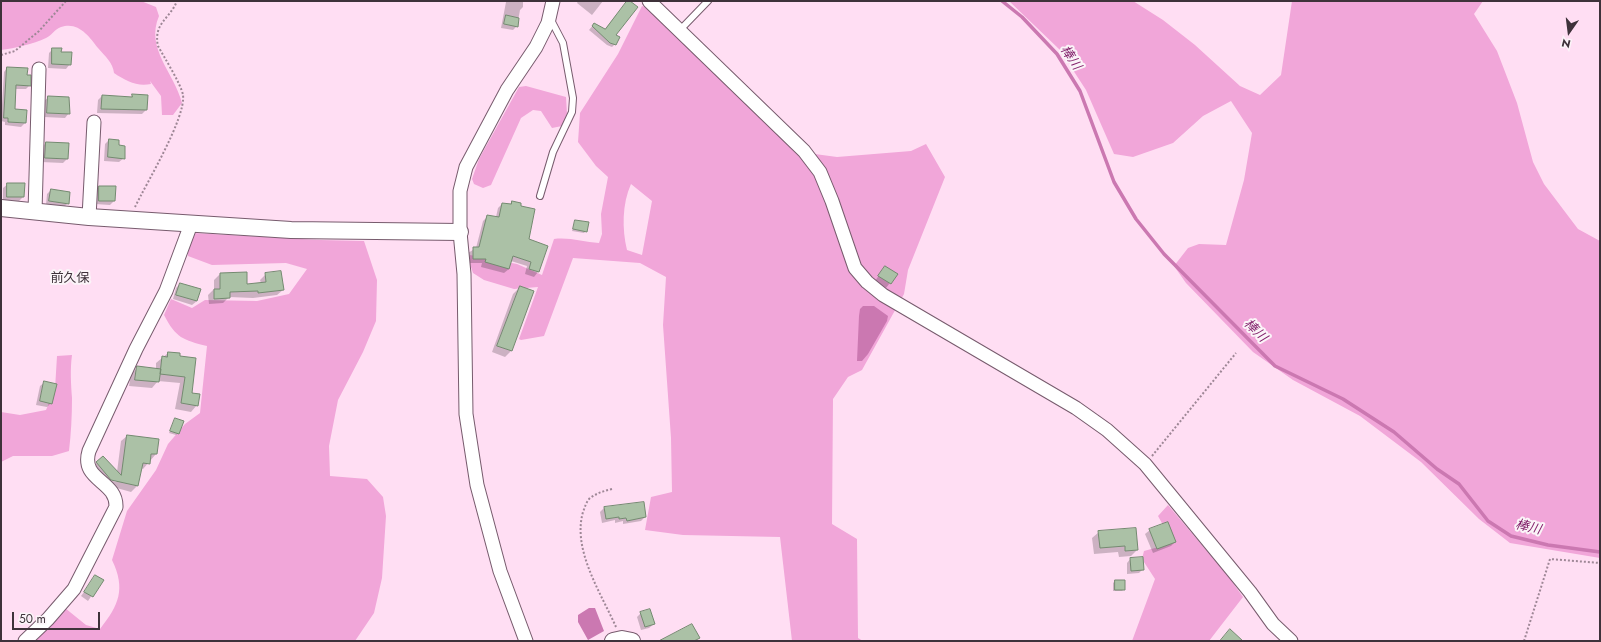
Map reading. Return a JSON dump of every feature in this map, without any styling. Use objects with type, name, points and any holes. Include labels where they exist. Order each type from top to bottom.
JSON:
[{"type":"street","points":[[526,641],[500,571],[477,485],[466,414],[464,274],[460,232],[460,191],[466,167],[507,90],[536,47],[550,17],[553,1]]},
{"type":"street","points":[[649,1],[804,151],[820,172],[856,268],[867,282],[883,295],[1076,408],[1107,430],[1145,464],[1250,592],[1273,624],[1291,641]]},
{"type":"street","points":[[35,212],[39,70]]},
{"type":"street","points":[[89,217],[94,122]]},
{"type":"street","points":[[1,208],[89,217],[291,230],[460,232]]},
{"type":"street","points":[[25,641],[48,619],[74,589],[116,507],[116,500],[113,493],[89,469],[86,462],[89,451],[133,356],[166,291],[191,224]]},
{"type":"lane","points":[[680,31],[708,1]]},
{"type":"lane","points":[[540,196],[553,152],[572,112],[573,98],[563,42],[550,17]]},
{"type":"path","points":[[1,55],[15,51],[39,31],[66,1]]},
{"type":"path","points":[[130,220],[158,164],[182,108],[183,93],[158,46],[156,38],[159,27],[177,1]]},
{"type":"path","points":[[1145,464],[1236,353]]},
{"type":"path","points":[[612,489],[599,492],[589,499],[581,520],[579,531],[590,570],[622,640]]},
{"type":"path","points":[[1524,641],[1550,559],[1600,563]]},
{"type":"shaded area","points":[[1,1],[141,1],[156,7],[159,16],[156,28],[158,50],[182,103],[173,115],[162,115],[161,96],[150,81],[151,84],[136,84],[127,81],[114,73],[106,57],[87,34],[73,26],[61,27],[48,37],[35,42],[1,50]]},
{"type":"shaded area","points":[[1009,1],[1133,1],[1163,20],[1195,45],[1240,86],[1260,95],[1281,75],[1292,1],[1483,1],[1474,14],[1497,51],[1517,103],[1533,162],[1544,184],[1578,229],[1600,241],[1600,558],[1510,543],[1479,519],[1421,462],[1360,416],[1293,380],[1253,352],[1186,283],[1174,266],[1188,248],[1199,244],[1226,245],[1244,180],[1252,133],[1231,101],[1203,116],[1173,143],[1133,157],[1114,154],[1086,90],[1060,50]]},
{"type":"shaded area","points":[[642,6],[651,10],[800,152],[837,157],[911,151],[926,144],[945,177],[908,270],[904,294],[862,370],[848,377],[833,399],[832,524],[857,539],[858,638],[863,641],[792,641],[780,537],[683,535],[645,530],[651,497],[672,492],[671,438],[663,325],[666,277],[640,263],[573,258],[544,336],[521,340],[519,339],[538,287],[514,289],[484,280],[473,273],[469,261],[470,255],[517,264],[542,275],[554,239],[571,239],[599,243],[602,234],[601,214],[608,177],[596,166],[578,142],[580,113],[618,54]],"holes":[[[631,184],[652,201],[642,255],[627,250],[624,234],[624,208]]]},
{"type":"shaded area","points":[[526,86],[566,97],[567,114],[562,126],[552,128],[541,111],[533,110],[521,118],[491,185],[483,188],[474,184],[472,179],[479,159],[519,87]]},
{"type":"shaded area","points":[[193,233],[364,241],[377,280],[376,321],[363,352],[338,400],[329,446],[330,476],[367,479],[383,497],[386,516],[382,578],[374,613],[355,641],[34,641],[65,608],[86,625],[100,629],[107,620],[116,604],[118,596],[119,580],[112,560],[127,511],[156,470],[168,444],[185,424],[200,413],[207,346],[186,340],[172,329],[164,315],[171,299],[192,308],[205,300],[257,301],[289,294],[307,269],[286,263],[212,265],[188,256],[188,248]]},
{"type":"shaded area","points":[[863,306],[874,306],[888,316],[887,321],[868,354],[862,361],[857,361],[859,316],[860,309]]},
{"type":"shaded area","points":[[72,355],[72,411],[69,451],[52,456],[13,456],[1,462],[1,412],[20,415],[46,410],[55,389],[57,356]]},
{"type":"shaded area","points":[[1168,505],[1228,576],[1243,597],[1209,641],[1132,641],[1155,579],[1142,559],[1144,551],[1173,543],[1158,516]]},
{"type":"shaded area","points":[[589,608],[595,608],[604,631],[588,640],[578,622],[578,615]]},
{"type":"building","points":[[627,1],[630,1],[638,7],[616,35],[620,37],[616,45],[610,43],[592,26],[594,23],[605,29]]},
{"type":"building","points":[[506,15],[519,18],[518,27],[504,24]]},
{"type":"building","points":[[52,48],[62,48],[61,52],[72,52],[71,65],[52,64]]},
{"type":"building","points":[[7,67],[28,68],[27,75],[31,75],[31,86],[16,85],[15,109],[27,110],[26,123],[8,122],[8,118],[4,118]]},
{"type":"building","points":[[132,94],[148,95],[147,110],[101,109],[102,95],[132,97]]},
{"type":"building","points":[[48,96],[69,97],[70,114],[47,113]]},
{"type":"building","points":[[109,139],[119,140],[119,145],[125,146],[125,159],[108,157]]},
{"type":"building","points":[[46,142],[69,143],[68,159],[45,158]]},
{"type":"building","points":[[7,183],[25,183],[24,197],[7,197]]},
{"type":"building","points":[[99,186],[116,186],[115,201],[99,201]]},
{"type":"building","points":[[51,189],[70,192],[69,204],[49,201]]},
{"type":"building","points":[[512,201],[521,203],[521,206],[535,209],[529,239],[548,246],[539,272],[529,269],[531,262],[513,256],[509,269],[485,262],[486,259],[473,259],[473,247],[479,247],[487,215],[499,217],[502,203],[511,204]]},
{"type":"building","points":[[575,220],[589,222],[587,232],[573,229]]},
{"type":"building","points":[[885,266],[898,274],[891,284],[878,276]]},
{"type":"building","points":[[281,271],[284,290],[258,293],[258,291],[230,292],[230,298],[214,299],[214,289],[220,289],[220,273],[247,272],[247,284],[266,282],[265,273]]},
{"type":"building","points":[[180,283],[201,289],[197,301],[176,295]]},
{"type":"building","points":[[520,286],[534,291],[512,351],[497,346]]},
{"type":"building","points":[[168,352],[180,353],[180,356],[196,358],[192,393],[200,394],[198,406],[181,403],[185,377],[160,374],[162,356],[167,357]]},
{"type":"building","points":[[137,366],[161,369],[159,382],[135,380]]},
{"type":"building","points":[[44,381],[57,384],[52,404],[40,401]]},
{"type":"building","points":[[175,418],[184,421],[179,434],[170,431]]},
{"type":"building","points":[[127,435],[159,439],[157,454],[151,454],[150,464],[143,463],[138,486],[111,480],[96,462],[103,456],[121,475]]},
{"type":"building","points":[[644,502],[646,517],[627,521],[626,518],[619,519],[619,517],[606,519],[604,507]]},
{"type":"building","points":[[1168,522],[1176,542],[1157,549],[1149,529]]},
{"type":"building","points":[[1136,528],[1138,550],[1125,551],[1125,546],[1100,548],[1098,531]]},
{"type":"building","points":[[1143,557],[1144,570],[1131,571],[1130,558]]},
{"type":"building","points":[[95,575],[104,580],[93,597],[84,592]]},
{"type":"building","points":[[1115,580],[1125,580],[1125,590],[1115,590]]},
{"type":"building","points":[[650,609],[655,624],[645,627],[640,612]]},
{"type":"building","points":[[692,624],[700,638],[694,641],[659,641]]},
{"type":"building","points":[[1230,629],[1243,641],[1220,641]]},
{"type":"waterway","name":"棒川","points":[[1002,1],[1022,17],[1057,54],[1080,91],[1114,182],[1136,219],[1164,254],[1275,366],[1343,399],[1394,432],[1437,469],[1459,484],[1488,521],[1511,536],[1548,545],[1600,552]]},
{"type":"district","name":"前久保","points":[[70,279]]}]
